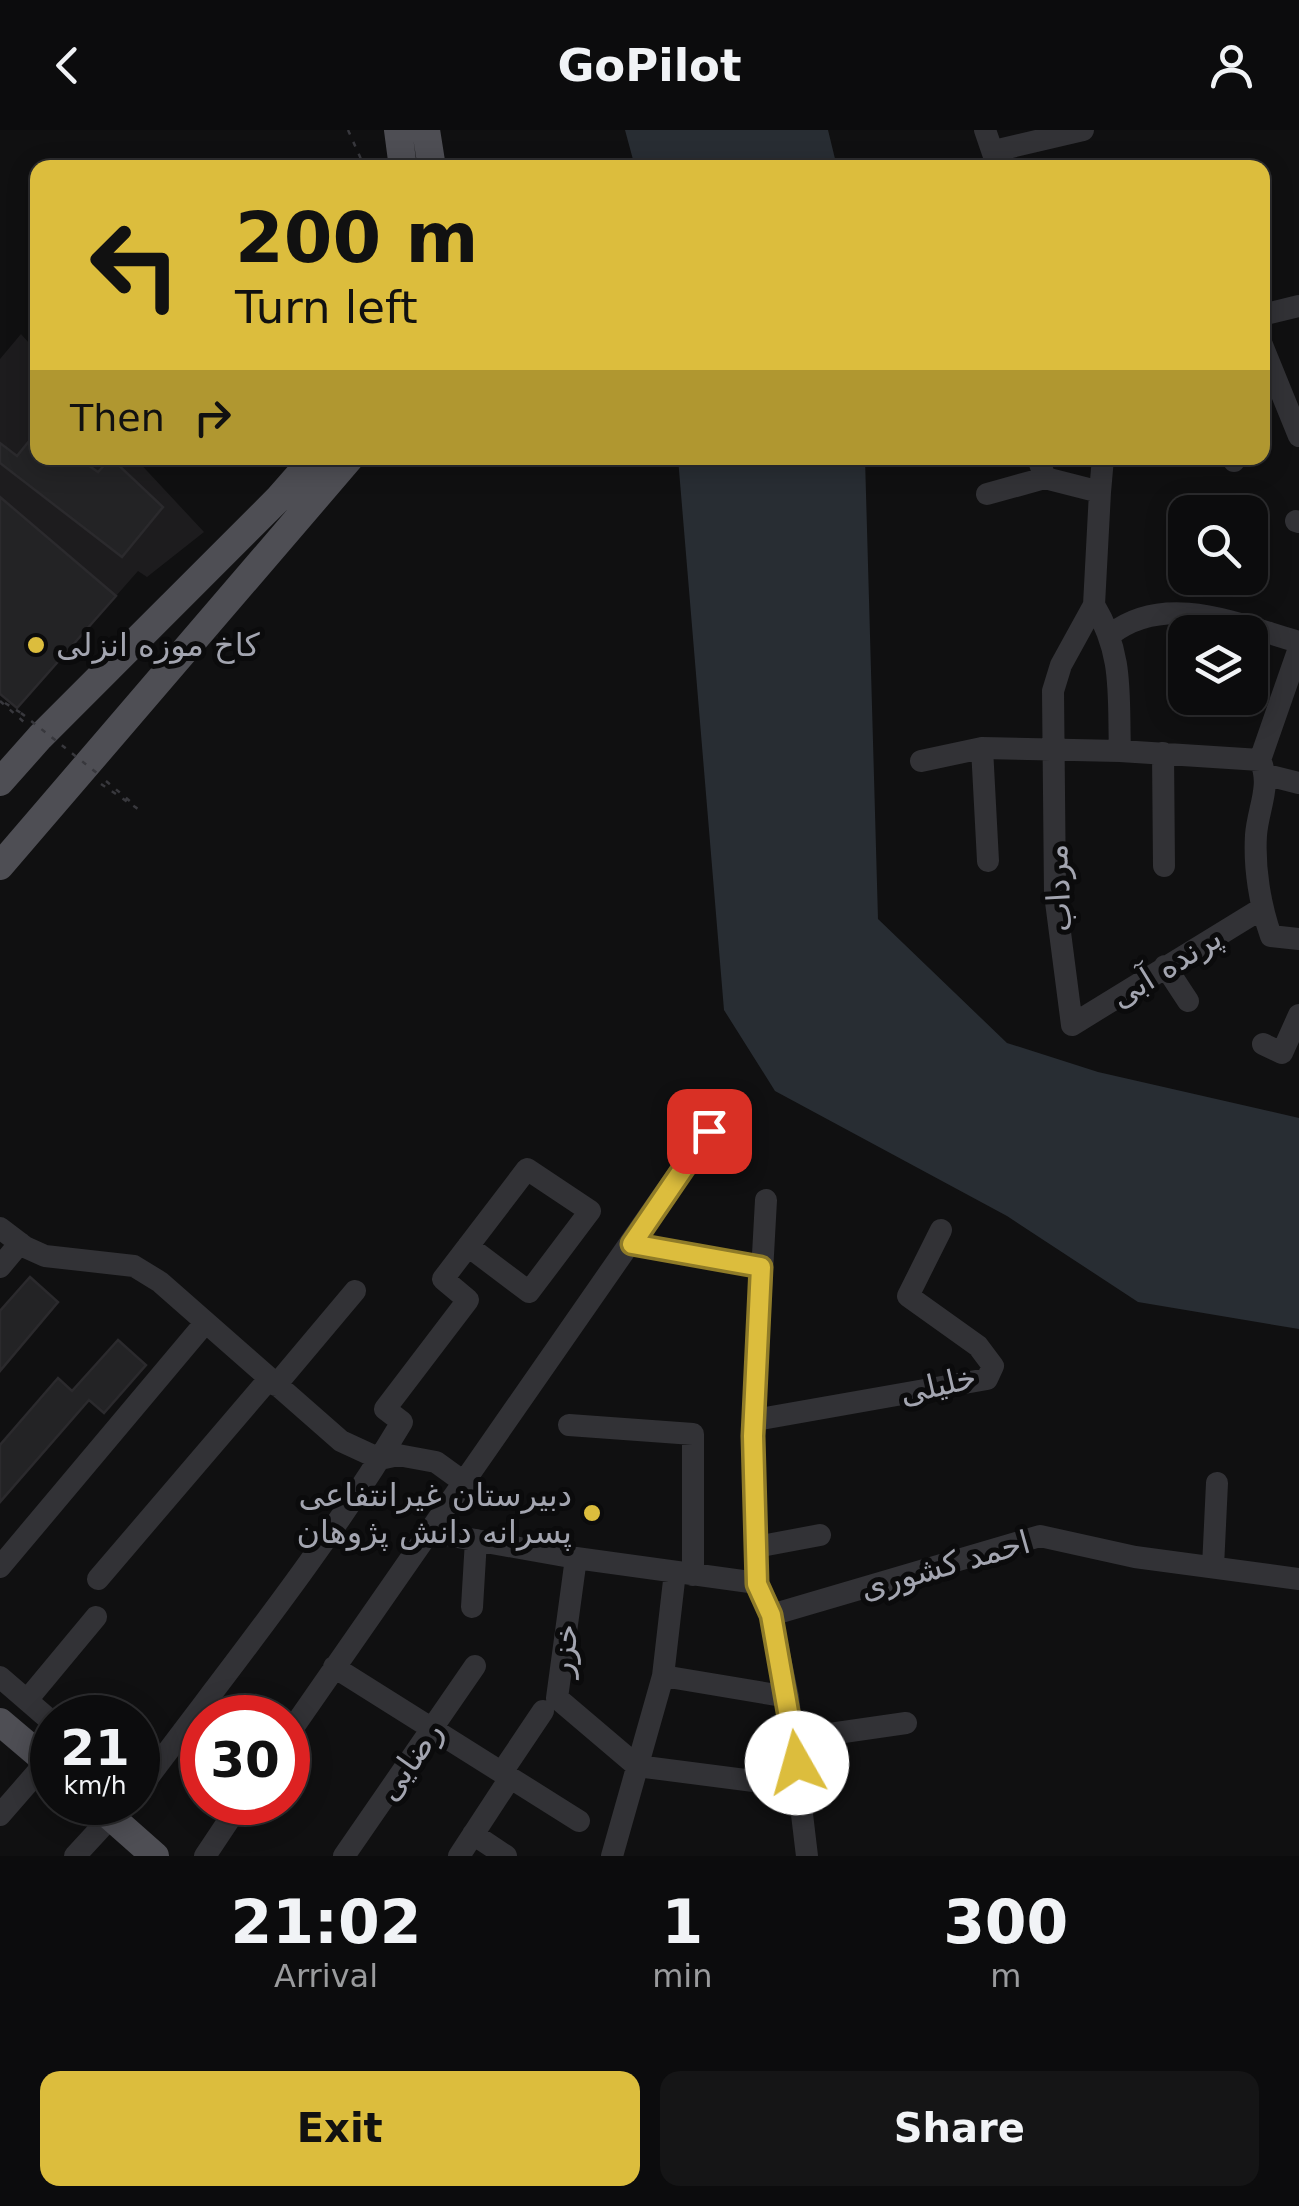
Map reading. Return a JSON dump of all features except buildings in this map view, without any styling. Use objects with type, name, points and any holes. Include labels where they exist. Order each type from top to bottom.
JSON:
[{"type":"main road","points":[[398,130],[402,160]]},
{"type":"main road","points":[[426,130],[430,160]]},
{"type":"main road","points":[[0,782],[308,465]]},
{"type":"main road","points":[[0,866],[90,773],[344,465]]},
{"type":"main road","points":[[0,1722],[30,1747]]},
{"type":"main road","points":[[119,1825],[155,1856]]},
{"type":"street","points":[[433,160],[442,130]]},
{"type":"street","points":[[992,150],[1082,130]]},
{"type":"street","points":[[1270,313],[1299,306]]},
{"type":"street","points":[[1270,365],[1299,436]]},
{"type":"street","points":[[1102,465],[1094,606],[1111,634],[1117,660],[1120,751]]},
{"type":"street","points":[[987,494],[1042,468],[1100,492]]},
{"type":"street","name":"مرداب","points":[[1072,1025],[1055,894],[1054,691],[1061,665],[1094,606]]},
{"type":"street","points":[[1111,634],[1130,619],[1177,612],[1201,614],[1299,645],[1264,768],[1256,836],[1261,909],[1271,936],[1299,939]]},
{"type":"street","points":[[982,748],[988,861]]},
{"type":"street","points":[[921,761],[982,748],[1163,753],[1264,768],[1299,783]]},
{"type":"street","points":[[1163,753],[1164,866]]},
{"type":"street","name":"پرنده آبی","points":[[1072,1025],[1261,909]]},
{"type":"street","points":[[1165,966],[1188,1002]]},
{"type":"street","points":[[1262,1044],[1282,1053],[1299,1015]]},
{"type":"street","points":[[310,1703],[728,1102]]},
{"type":"street","points":[[160,1762],[380,1459],[402,1422],[385,1409],[468,1300],[444,1278],[468,1246],[527,1169],[590,1211],[529,1292],[468,1246]]},
{"type":"street","points":[[766,1200],[755,1420],[757,1584],[771,1615],[788,1697],[807,1856]]},
{"type":"street","points":[[0,1228],[45,1256],[134,1266],[160,1282],[341,1441],[380,1459],[398,1456],[436,1462],[464,1483]]},
{"type":"street","name":"خلیلی","points":[[755,1420],[987,1379],[993,1366],[978,1346],[908,1296],[940,1230]]},
{"type":"street","points":[[0,1267],[20,1243]]},
{"type":"street","points":[[632,1244],[761,1267]]},
{"type":"street","points":[[98,1580],[356,1290]]},
{"type":"street","points":[[0,1567],[206,1323]]},
{"type":"street","points":[[568,1424],[693,1434],[684,1574],[663,1676],[612,1856]]},
{"type":"street","points":[[1212,1567],[1217,1483]]},
{"type":"street","points":[[430,1532],[757,1584]]},
{"type":"street","points":[[756,1547],[820,1535]]},
{"type":"street","name":"احمد کشوری","points":[[771,1615],[1040,1536],[1136,1556],[1299,1579]]},
{"type":"street","points":[[472,1607],[476,1540]]},
{"type":"street","name":"خزر","points":[[576,1558],[557,1698],[637,1766]]},
{"type":"street","points":[[27,1700],[96,1617]]},
{"type":"street","name":"رضایی","points":[[344,1856],[475,1666]]},
{"type":"street","points":[[334,1668],[579,1821]]},
{"type":"street","points":[[663,1676],[788,1697]]},
{"type":"street","points":[[0,1677],[30,1703]]},
{"type":"street","points":[[459,1856],[543,1710]]},
{"type":"street","points":[[795,1738],[906,1724]]},
{"type":"street","points":[[637,1766],[798,1787]]},
{"type":"street","points":[[0,1815],[30,1784]]},
{"type":"street","points":[[75,1856],[93,1825]]},
{"type":"street","points":[[204,1856],[225,1825]]},
{"type":"street","points":[[473,1834],[506,1856]]},
{"type":"path","points":[[348,130],[361,160]]},
{"type":"path","points":[[0,700],[40,738]]},
{"type":"path","points":[[0,700],[21,712],[90,773],[141,811],[90,773]]},
{"type":"shaded area","points":[[625,130],[828,130],[835,160],[633,160]]},
{"type":"shaded area","points":[[21,334],[30,344],[30,465],[142,465],[204,532],[147,577],[138,571],[116,596],[0,497],[0,359]]},
{"type":"shaded area","points":[[679,465],[865,465],[878,919],[1007,1043],[1098,1072],[1299,1118],[1299,1329],[1138,1302],[1007,1216],[775,1091],[724,1010]]},
{"type":"place","name":"کاخ موزه انزلی","points":[[36,645]]},
{"type":"place","name":"دبیرستان غیرانتفاعی پسرانه دانش پژوهان","points":[[592,1513]]},
{"type":"route","points":[[709,1131],[632,1244],[761,1267],[753,1436],[757,1584],[771,1615],[797,1763]]}]
